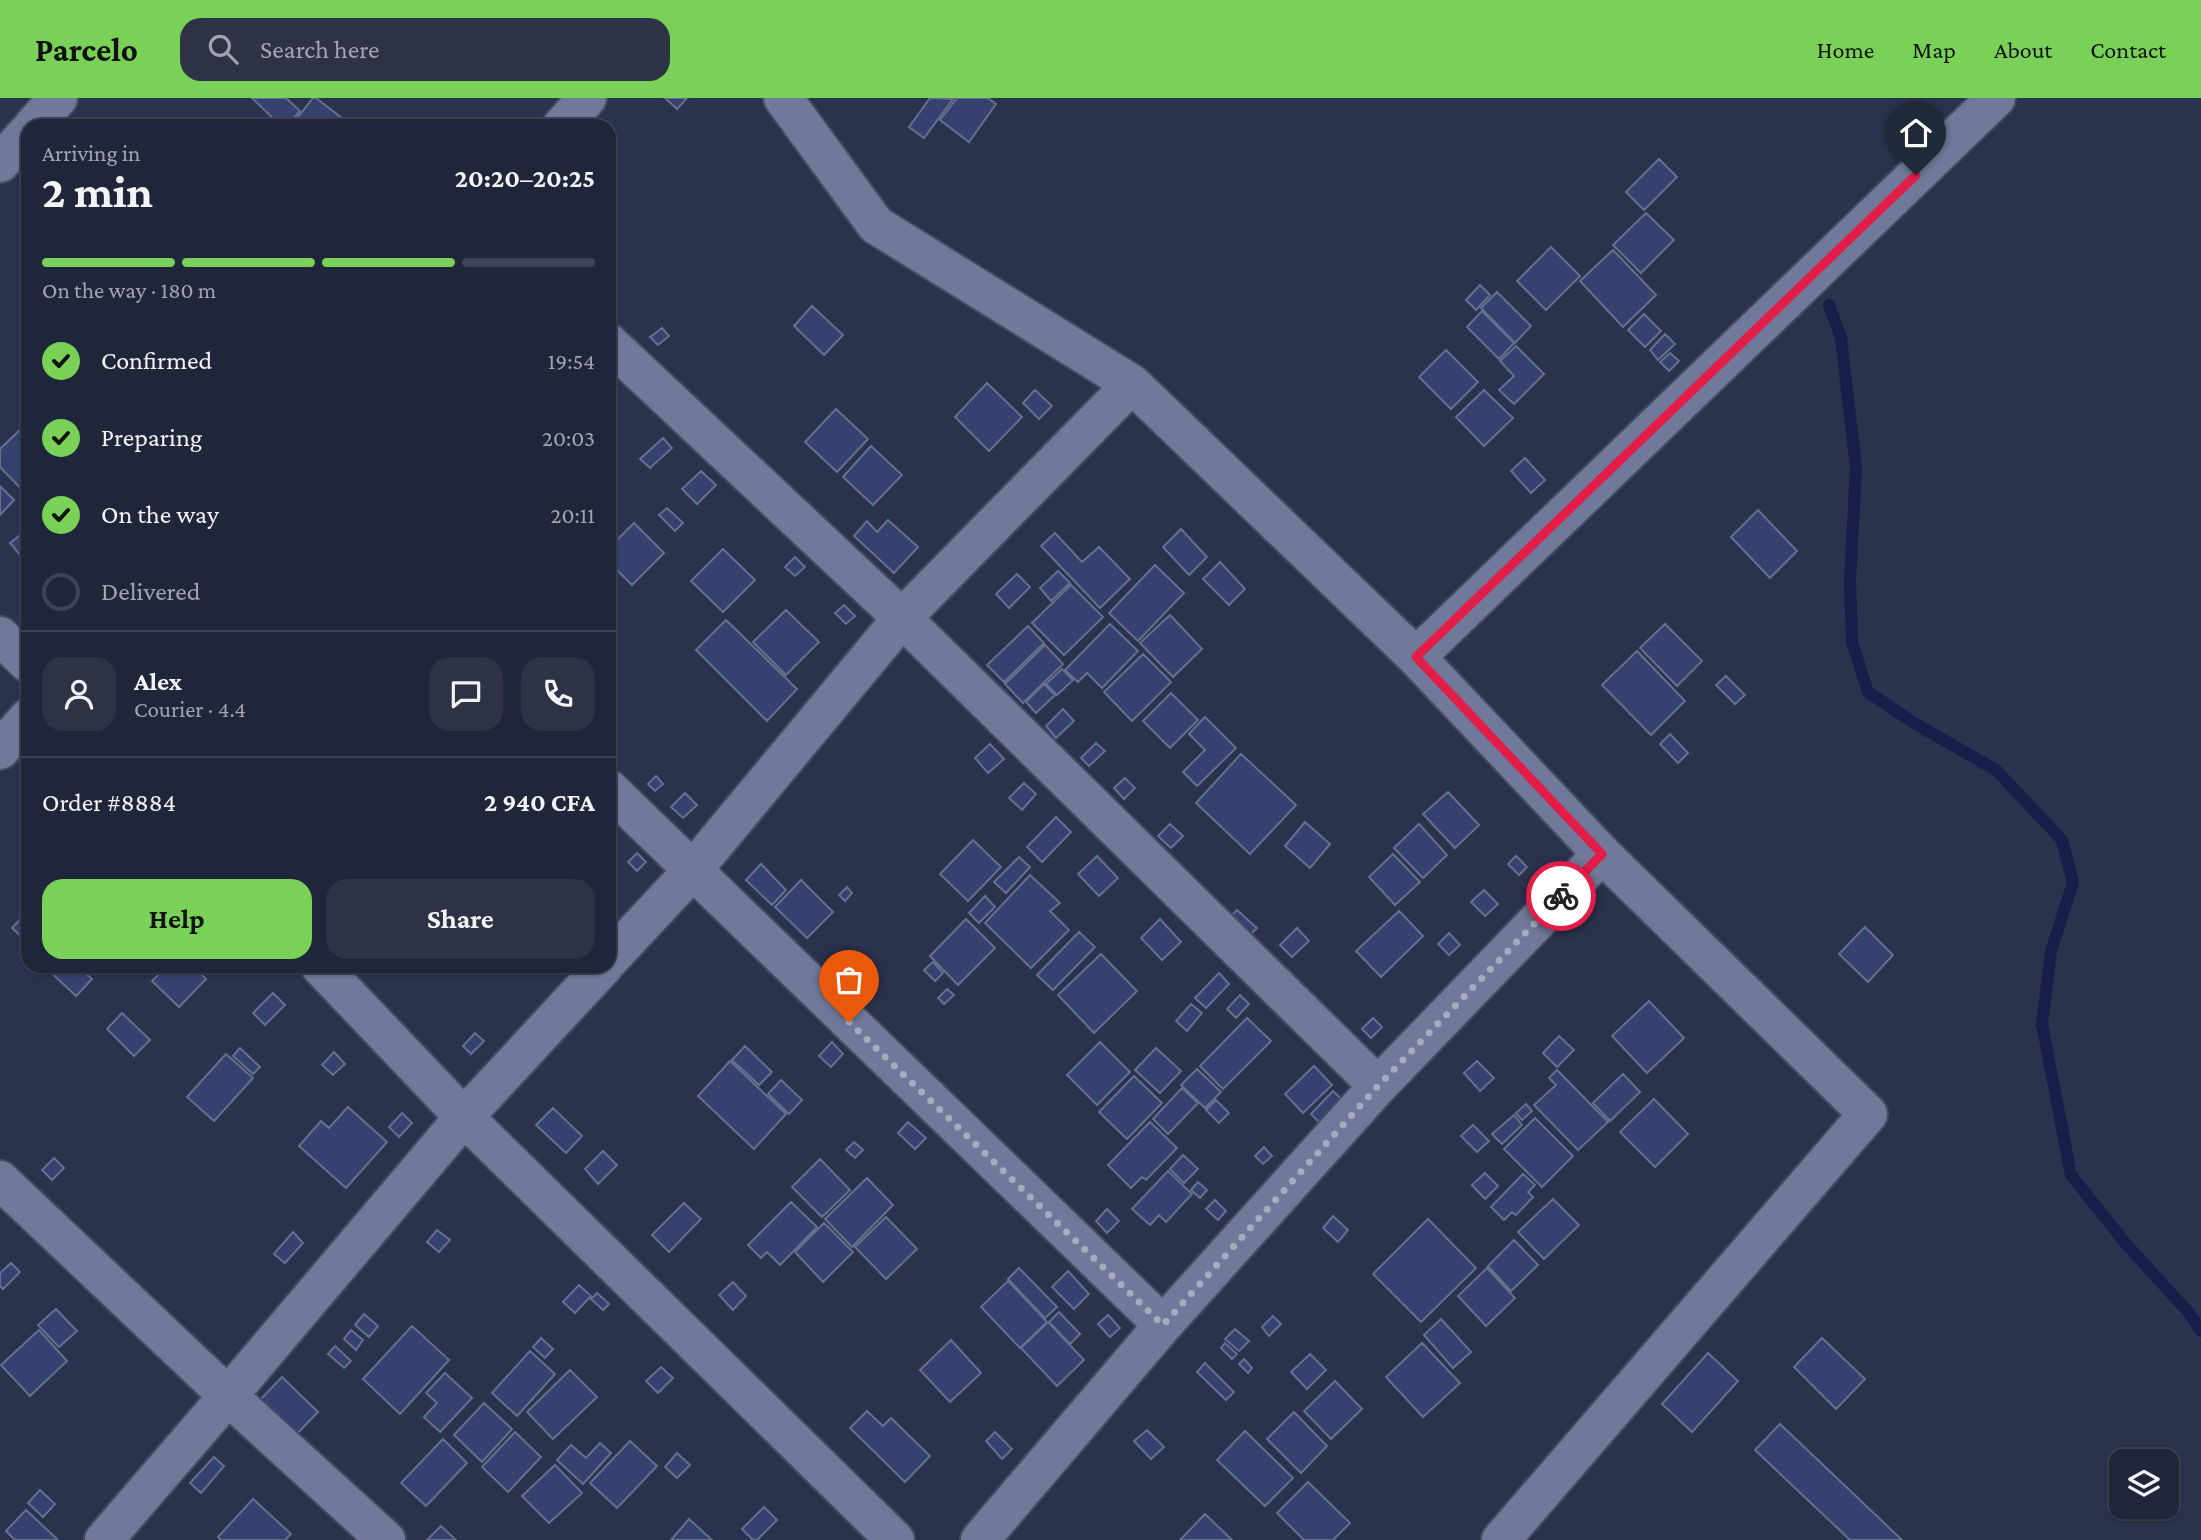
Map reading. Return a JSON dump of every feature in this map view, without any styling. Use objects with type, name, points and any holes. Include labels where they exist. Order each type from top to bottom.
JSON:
[{"type":"street","points":[[39,119],[58,98]]},
{"type":"street","points":[[568,119],[587,98]]},
{"type":"street","points":[[783,98],[876,225],[1132,384],[1416,657],[1602,854],[1868,1114],[1500,1540]]},
{"type":"street","points":[[1416,657],[1996,98]]},
{"type":"street","points":[[0,163],[21,140]]},
{"type":"street","points":[[616,350],[902,618],[1378,1086]]},
{"type":"street","points":[[616,952],[692,871],[902,618],[1132,384]]},
{"type":"street","points":[[0,636],[21,656]]},
{"type":"street","points":[[0,750],[21,726]]},
{"type":"street","points":[[616,796],[1163,1325]]},
{"type":"street","points":[[980,1540],[1163,1325],[1378,1086],[1602,854]]},
{"type":"street","points":[[327,973],[464,1117],[895,1540]]},
{"type":"street","points":[[104,1540],[464,1117],[598,973]]},
{"type":"street","points":[[0,1180],[386,1540]]},
{"type":"building","points":[[252,98],[286,98],[300,111],[293,119],[274,119]]},
{"type":"building","points":[[313,98],[316,98],[343,119],[296,119]]},
{"type":"building","points":[[665,98],[687,98],[677,109]]},
{"type":"building","points":[[930,98],[953,99],[924,138],[909,127]]},
{"type":"building","points":[[957,98],[988,98],[996,104],[969,142],[940,120]]},
{"type":"building","points":[[1659,159],[1677,177],[1644,210],[1626,192]]},
{"type":"building","points":[[1646,213],[1674,240],[1641,273],[1613,245]]},
{"type":"building","points":[[1551,247],[1580,276],[1546,310],[1517,281]]},
{"type":"building","points":[[1613,250],[1656,295],[1623,327],[1580,281]]},
{"type":"building","points":[[1480,285],[1490,295],[1476,310],[1466,300]]},
{"type":"building","points":[[1497,292],[1531,326],[1515,343],[1481,308]]},
{"type":"building","points":[[812,306],[843,335],[824,355],[794,326]]},
{"type":"building","points":[[1482,311],[1514,343],[1499,359],[1467,327]]},
{"type":"building","points":[[1644,314],[1661,331],[1645,347],[1628,330]]},
{"type":"building","points":[[662,328],[669,336],[658,345],[650,337]]},
{"type":"building","points":[[1665,334],[1675,344],[1658,360],[1650,350]]},
{"type":"building","points":[[1516,346],[1544,374],[1514,404],[1499,390],[1514,376],[1500,361]]},
{"type":"building","points":[[1446,350],[1478,382],[1451,409],[1419,377]]},
{"type":"building","points":[[1670,353],[1679,361],[1669,371],[1660,362]]},
{"type":"building","points":[[987,383],[1022,417],[989,451],[955,417]]},
{"type":"building","points":[[1035,390],[1052,406],[1039,419],[1023,403]]},
{"type":"building","points":[[1484,390],[1513,418],[1484,446],[1456,417]]},
{"type":"building","points":[[836,409],[868,439],[837,472],[805,442]]},
{"type":"building","points":[[21,429],[21,489],[0,467],[0,449]]},
{"type":"building","points":[[663,438],[672,448],[650,468],[640,459]]},
{"type":"building","points":[[871,446],[902,475],[873,505],[843,477]]},
{"type":"building","points":[[1525,458],[1545,480],[1531,493],[1511,471]]},
{"type":"building","points":[[701,471],[716,485],[697,504],[682,489]]},
{"type":"building","points":[[0,486],[14,500],[0,515]]},
{"type":"building","points":[[667,508],[683,523],[675,531],[659,515]]},
{"type":"building","points":[[1758,510],[1797,551],[1770,578],[1731,537]]},
{"type":"building","points":[[888,520],[918,547],[894,573],[854,536],[867,521],[877,532]]},
{"type":"building","points":[[634,523],[664,553],[632,585],[616,569],[616,541]]},
{"type":"building","points":[[1181,529],[1207,557],[1189,575],[1163,547]]},
{"type":"building","points":[[1055,533],[1082,562],[1099,547],[1130,579],[1100,608],[1041,546]]},
{"type":"building","points":[[21,534],[21,556],[10,543]]},
{"type":"building","points":[[723,549],[755,580],[723,612],[691,581]]},
{"type":"building","points":[[795,557],[805,567],[795,576],[785,567]]},
{"type":"building","points":[[1220,562],[1245,589],[1229,605],[1203,579]]},
{"type":"building","points":[[1155,565],[1184,593],[1138,641],[1109,613]]},
{"type":"building","points":[[1058,571],[1070,583],[1051,601],[1040,588]]},
{"type":"building","points":[[1017,574],[1030,587],[1009,608],[996,594]]},
{"type":"building","points":[[1071,585],[1103,617],[1064,655],[1032,623]]},
{"type":"building","points":[[844,605],[855,616],[846,624],[835,613]]},
{"type":"building","points":[[786,610],[819,642],[786,675],[753,642]]},
{"type":"building","points":[[1170,615],[1202,649],[1173,677],[1140,643]]},
{"type":"building","points":[[726,620],[797,689],[767,721],[696,650]]},
{"type":"building","points":[[1110,624],[1138,651],[1102,688],[1087,673],[1078,682],[1065,670]]},
{"type":"building","points":[[1665,624],[1702,661],[1677,686],[1640,648]]},
{"type":"building","points":[[1028,626],[1044,643],[1004,682],[987,665]]},
{"type":"building","points":[[1045,645],[1063,664],[1023,703],[1005,684]]},
{"type":"building","points":[[1637,651],[1685,701],[1651,735],[1602,685]]},
{"type":"building","points":[[1143,654],[1171,682],[1132,721],[1104,692]]},
{"type":"building","points":[[1062,669],[1073,680],[1057,695],[1046,684]]},
{"type":"building","points":[[1726,676],[1745,695],[1735,704],[1716,685]]},
{"type":"building","points":[[1044,684],[1055,695],[1036,713],[1026,702]]},
{"type":"building","points":[[1171,693],[1198,720],[1170,748],[1143,721]]},
{"type":"building","points":[[1063,709],[1074,721],[1056,738],[1046,726]]},
{"type":"building","points":[[1205,717],[1236,748],[1197,786],[1183,772],[1205,750],[1189,734]]},
{"type":"building","points":[[1670,734],[1688,753],[1678,763],[1660,744]]},
{"type":"building","points":[[1096,743],[1105,751],[1089,766],[1081,758]]},
{"type":"building","points":[[990,744],[1004,759],[988,773],[975,758]]},
{"type":"building","points":[[1241,754],[1296,805],[1250,854],[1196,803]]},
{"type":"building","points":[[656,776],[663,784],[655,791],[648,784]]},
{"type":"building","points":[[1125,778],[1135,788],[1124,799],[1114,788]]},
{"type":"building","points":[[1024,783],[1036,794],[1022,810],[1009,798]]},
{"type":"building","points":[[1448,792],[1479,825],[1455,848],[1423,814]]},
{"type":"building","points":[[685,793],[697,805],[683,818],[671,807]]},
{"type":"building","points":[[1056,817],[1071,832],[1042,862],[1027,847]]},
{"type":"building","points":[[1305,822],[1330,844],[1310,868],[1285,846]]},
{"type":"building","points":[[1170,824],[1183,836],[1171,848],[1158,836]]},
{"type":"building","points":[[1419,824],[1447,855],[1423,878],[1394,848]]},
{"type":"building","points":[[973,840],[1001,867],[968,901],[940,874]]},
{"type":"building","points":[[637,853],[646,862],[637,871],[628,862]]},
{"type":"building","points":[[1393,854],[1420,882],[1395,905],[1369,877]]},
{"type":"building","points":[[1097,856],[1118,878],[1099,896],[1078,874]]},
{"type":"building","points":[[1516,856],[1527,867],[1519,875],[1508,864]]},
{"type":"building","points":[[1019,857],[1030,867],[1006,893],[994,882]]},
{"type":"building","points":[[761,864],[786,890],[772,905],[746,880]]},
{"type":"building","points":[[1030,875],[1060,903],[1050,911],[1069,930],[1031,968],[985,923]]},
{"type":"building","points":[[801,880],[833,912],[807,938],[775,907]]},
{"type":"building","points":[[847,887],[852,893],[845,901],[839,895]]},
{"type":"building","points":[[1484,890],[1498,904],[1485,916],[1471,902]]},
{"type":"building","points":[[985,896],[995,907],[979,923],[969,913]]},
{"type":"building","points":[[1237,910],[1257,928],[1242,943],[1222,925]]},
{"type":"building","points":[[1399,911],[1423,936],[1381,977],[1356,951]]},
{"type":"building","points":[[21,918],[21,936],[12,928]]},
{"type":"building","points":[[966,919],[995,948],[958,985],[930,956]]},
{"type":"building","points":[[1160,919],[1181,942],[1162,960],[1141,938]]},
{"type":"building","points":[[1865,927],[1893,955],[1868,982],[1839,954]]},
{"type":"building","points":[[1297,928],[1309,941],[1292,957],[1280,945]]},
{"type":"building","points":[[1079,932],[1095,947],[1053,990],[1037,975]]},
{"type":"building","points":[[1449,933],[1460,945],[1449,955],[1438,944]]},
{"type":"building","points":[[1101,954],[1137,991],[1094,1033],[1058,995]]},
{"type":"building","points":[[933,962],[943,973],[935,981],[924,970]]},
{"type":"building","points":[[51,973],[85,973],[92,979],[76,996]]},
{"type":"building","points":[[160,973],[200,973],[206,979],[179,1007],[152,981]]},
{"type":"building","points":[[1219,973],[1229,984],[1206,1008],[1195,998]]},
{"type":"building","points":[[947,989],[954,995],[944,1004],[938,998]]},
{"type":"building","points":[[273,993],[285,1005],[265,1025],[253,1013]]},
{"type":"building","points":[[1240,995],[1249,1004],[1236,1018],[1227,1009]]},
{"type":"building","points":[[1649,1001],[1684,1038],[1647,1073],[1612,1036]]},
{"type":"building","points":[[1191,1004],[1202,1013],[1187,1031],[1176,1021]]},
{"type":"building","points":[[122,1013],[150,1040],[134,1056],[107,1029]]},
{"type":"building","points":[[1247,1018],[1271,1041],[1223,1089],[1200,1066]]},
{"type":"building","points":[[1373,1018],[1382,1027],[1371,1038],[1362,1029]]},
{"type":"building","points":[[475,1033],[484,1041],[471,1054],[463,1046]]},
{"type":"building","points":[[1559,1036],[1574,1050],[1557,1067],[1543,1053]]},
{"type":"building","points":[[832,1042],[843,1054],[831,1067],[819,1056]]},
{"type":"building","points":[[1100,1042],[1130,1072],[1097,1105],[1067,1075]]},
{"type":"building","points":[[745,1046],[772,1072],[759,1085],[732,1060]]},
{"type":"building","points":[[240,1048],[260,1067],[253,1074],[233,1056]]},
{"type":"building","points":[[1156,1048],[1181,1071],[1160,1093],[1135,1070]]},
{"type":"building","points":[[334,1052],[345,1064],[333,1075],[322,1065]]},
{"type":"building","points":[[226,1054],[253,1078],[214,1121],[187,1097]]},
{"type":"building","points":[[730,1061],[786,1114],[754,1149],[698,1096]]},
{"type":"building","points":[[1477,1061],[1494,1078],[1480,1091],[1464,1073]]},
{"type":"building","points":[[1314,1066],[1332,1085],[1303,1113],[1285,1094]]},
{"type":"building","points":[[1197,1069],[1221,1092],[1205,1108],[1181,1085]]},
{"type":"building","points":[[1557,1070],[1608,1122],[1578,1150],[1534,1105],[1556,1085],[1549,1078]]},
{"type":"building","points":[[1623,1074],[1640,1092],[1610,1121],[1593,1103]]},
{"type":"building","points":[[1134,1076],[1162,1103],[1127,1139],[1099,1112]]},
{"type":"building","points":[[781,1080],[802,1100],[789,1114],[768,1094]]},
{"type":"building","points":[[1182,1088],[1198,1103],[1168,1134],[1153,1119]]},
{"type":"building","points":[[1333,1091],[1346,1103],[1324,1127],[1311,1114]]},
{"type":"building","points":[[1654,1099],[1688,1134],[1655,1167],[1620,1132]]},
{"type":"building","points":[[1216,1100],[1229,1113],[1219,1123],[1206,1110]]},
{"type":"building","points":[[1526,1104],[1532,1111],[1522,1120],[1516,1113]]},
{"type":"building","points":[[348,1107],[387,1142],[346,1188],[299,1146],[321,1121],[329,1128]]},
{"type":"building","points":[[553,1108],[582,1136],[566,1153],[536,1125]]},
{"type":"building","points":[[402,1113],[412,1123],[399,1137],[389,1127]]},
{"type":"building","points":[[1514,1115],[1522,1125],[1502,1144],[1492,1134]]},
{"type":"building","points":[[1535,1118],[1573,1156],[1542,1187],[1504,1149]]},
{"type":"building","points":[[908,1122],[926,1138],[915,1149],[898,1133]]},
{"type":"building","points":[[1150,1122],[1177,1148],[1146,1180],[1142,1177],[1131,1188],[1108,1165]]},
{"type":"building","points":[[1473,1125],[1489,1141],[1477,1152],[1461,1136]]},
{"type":"building","points":[[854,1142],[863,1150],[855,1158],[846,1150]]},
{"type":"building","points":[[1264,1147],[1272,1156],[1263,1164],[1255,1156]]},
{"type":"building","points":[[603,1151],[617,1165],[598,1184],[585,1169]]},
{"type":"building","points":[[1183,1155],[1198,1169],[1184,1183],[1170,1169]]},
{"type":"building","points":[[54,1158],[64,1168],[52,1180],[42,1170]]},
{"type":"building","points":[[820,1159],[850,1190],[822,1217],[792,1187]]},
{"type":"building","points":[[1168,1171],[1192,1194],[1166,1222],[1159,1215],[1150,1225],[1132,1209]]},
{"type":"building","points":[[1485,1173],[1498,1186],[1485,1199],[1472,1185]]},
{"type":"building","points":[[1523,1174],[1535,1185],[1528,1192],[1533,1197],[1516,1215],[1512,1212],[1504,1220],[1491,1207]]},
{"type":"building","points":[[867,1178],[893,1205],[852,1247],[825,1219]]},
{"type":"building","points":[[1198,1182],[1207,1190],[1200,1198],[1191,1190]]},
{"type":"building","points":[[1553,1199],[1579,1225],[1544,1259],[1518,1232]]},
{"type":"building","points":[[1215,1200],[1226,1211],[1218,1220],[1206,1209]]},
{"type":"building","points":[[791,1202],[817,1227],[780,1265],[767,1252],[761,1258],[748,1245]]},
{"type":"building","points":[[684,1203],[701,1219],[669,1252],[652,1235]]},
{"type":"building","points":[[1107,1209],[1119,1221],[1107,1233],[1096,1221]]},
{"type":"building","points":[[1333,1216],[1348,1230],[1338,1242],[1323,1228]]},
{"type":"building","points":[[886,1217],[917,1249],[886,1279],[855,1247]]},
{"type":"building","points":[[1428,1219],[1476,1268],[1421,1322],[1373,1274]]},
{"type":"building","points":[[824,1223],[853,1252],[823,1282],[795,1252]]},
{"type":"building","points":[[437,1230],[450,1240],[439,1252],[427,1242]]},
{"type":"building","points":[[293,1232],[303,1243],[285,1263],[274,1254]]},
{"type":"building","points":[[1514,1240],[1538,1265],[1511,1291],[1488,1266]]},
{"type":"building","points":[[11,1263],[20,1272],[3,1289],[0,1286],[0,1273]]},
{"type":"building","points":[[1019,1268],[1057,1307],[1045,1318],[1008,1279]]},
{"type":"building","points":[[1487,1268],[1515,1298],[1486,1326],[1458,1296]]},
{"type":"building","points":[[1068,1271],[1089,1294],[1074,1309],[1052,1287]]},
{"type":"building","points":[[1008,1281],[1047,1322],[1020,1348],[981,1307]]},
{"type":"building","points":[[733,1282],[746,1296],[733,1310],[719,1295]]},
{"type":"building","points":[[579,1285],[591,1296],[575,1313],[563,1302]]},
{"type":"building","points":[[597,1293],[609,1304],[603,1310],[591,1299]]},
{"type":"building","points":[[56,1309],[77,1331],[59,1347],[38,1325]]},
{"type":"building","points":[[1059,1312],[1080,1334],[1070,1344],[1049,1322]]},
{"type":"building","points":[[364,1314],[378,1326],[369,1337],[355,1325]]},
{"type":"building","points":[[1108,1315],[1120,1328],[1110,1337],[1098,1324]]},
{"type":"building","points":[[1273,1316],[1281,1324],[1269,1336],[1262,1327]]},
{"type":"building","points":[[1441,1319],[1471,1352],[1453,1368],[1424,1335]]},
{"type":"building","points":[[1048,1322],[1084,1360],[1057,1386],[1021,1348]]},
{"type":"building","points":[[412,1326],[449,1360],[400,1414],[363,1379]]},
{"type":"building","points":[[1235,1329],[1249,1341],[1239,1351],[1225,1339]]},
{"type":"building","points":[[39,1330],[67,1361],[30,1396],[1,1365]]},
{"type":"building","points":[[351,1330],[363,1340],[356,1350],[344,1339]]},
{"type":"building","points":[[541,1338],[553,1349],[545,1358],[533,1347]]},
{"type":"building","points":[[1822,1338],[1865,1379],[1836,1409],[1794,1367]]},
{"type":"building","points":[[951,1340],[981,1373],[950,1402],[920,1370]]},
{"type":"building","points":[[1225,1343],[1237,1354],[1232,1359],[1221,1348]]},
{"type":"building","points":[[1422,1343],[1460,1383],[1423,1417],[1386,1377]]},
{"type":"building","points":[[335,1346],[351,1361],[344,1368],[328,1354]]},
{"type":"building","points":[[530,1351],[555,1374],[517,1416],[492,1393]]},
{"type":"building","points":[[1708,1353],[1738,1381],[1692,1432],[1662,1404]]},
{"type":"building","points":[[1310,1354],[1326,1370],[1307,1389],[1291,1372]]},
{"type":"building","points":[[1244,1359],[1252,1368],[1248,1373],[1239,1364]]},
{"type":"building","points":[[1205,1363],[1234,1392],[1226,1400],[1197,1372]]},
{"type":"building","points":[[661,1367],[673,1378],[658,1393],[646,1381]]},
{"type":"building","points":[[570,1370],[597,1397],[553,1439],[527,1412]]},
{"type":"building","points":[[445,1373],[472,1398],[440,1432],[424,1417],[437,1403],[426,1393]]},
{"type":"building","points":[[282,1377],[318,1412],[295,1436],[259,1401]]},
{"type":"building","points":[[1335,1381],[1362,1409],[1331,1439],[1304,1411]]},
{"type":"building","points":[[484,1403],[512,1429],[482,1462],[454,1435]]},
{"type":"building","points":[[867,1411],[883,1426],[891,1418],[930,1456],[905,1482],[850,1428]]},
{"type":"building","points":[[1294,1412],[1327,1446],[1301,1473],[1267,1439]]},
{"type":"building","points":[[1780,1424],[1902,1540],[1850,1540],[1755,1450]]},
{"type":"building","points":[[1147,1430],[1164,1447],[1151,1459],[1134,1441]]},
{"type":"building","points":[[1245,1431],[1293,1478],[1265,1506],[1217,1460]]},
{"type":"building","points":[[515,1432],[541,1457],[508,1492],[482,1467]]},
{"type":"building","points":[[995,1432],[1012,1449],[1002,1459],[986,1441]]},
{"type":"building","points":[[443,1439],[467,1463],[426,1506],[401,1483]]},
{"type":"building","points":[[630,1441],[657,1466],[617,1508],[590,1483]]},
{"type":"building","points":[[600,1443],[611,1453],[583,1484],[557,1460],[571,1445],[586,1458]]},
{"type":"building","points":[[677,1453],[690,1465],[677,1478],[665,1467]]},
{"type":"building","points":[[214,1457],[224,1466],[201,1493],[190,1483]]},
{"type":"building","points":[[555,1465],[582,1493],[549,1523],[522,1496]]},
{"type":"building","points":[[1308,1482],[1350,1523],[1333,1540],[1304,1540],[1277,1513]]},
{"type":"building","points":[[40,1490],[55,1504],[43,1517],[28,1503]]},
{"type":"building","points":[[253,1499],[291,1534],[285,1540],[221,1540],[218,1537]]},
{"type":"building","points":[[764,1507],[777,1520],[757,1540],[753,1540],[742,1529]]},
{"type":"building","points":[[26,1510],[57,1539],[15,1540],[6,1531]]},
{"type":"building","points":[[1205,1514],[1232,1540],[1180,1540]]},
{"type":"building","points":[[689,1519],[712,1540],[671,1540]]},
{"type":"building","points":[[441,1526],[456,1540],[427,1540]]},
{"type":"waterway","points":[[1829,305],[1841,338],[1856,468],[1850,580],[1852,642],[1868,692],[1914,723],[1996,770],[2062,840],[2073,883],[2051,951],[2042,1024],[2071,1175],[2127,1245],[2190,1314],[2201,1331]]},
{"type":"way so far","points":[[849,1022],[1163,1325],[1378,1086],[1561,896]]},
{"type":"route","points":[[1561,896],[1602,854],[1416,657],[1916,175]]}]
